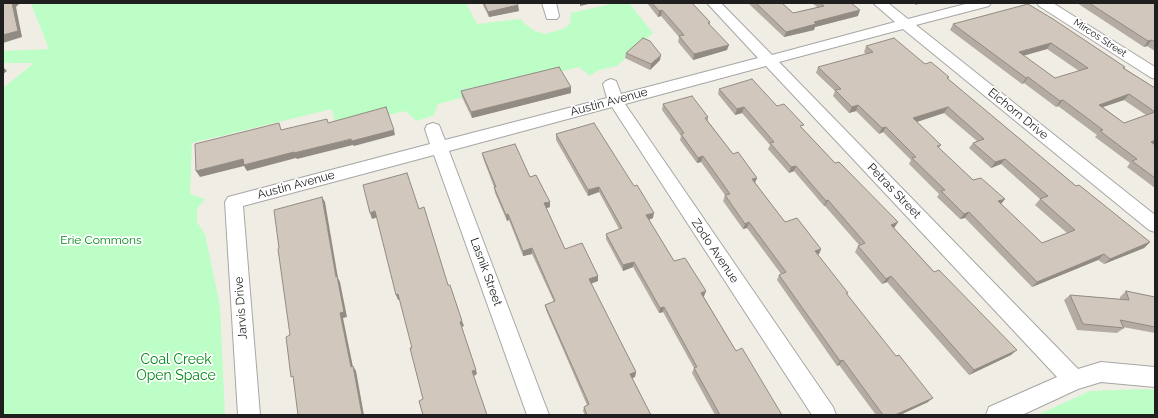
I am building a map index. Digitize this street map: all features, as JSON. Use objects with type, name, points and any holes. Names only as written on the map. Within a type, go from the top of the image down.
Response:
[{"type":"street","name":"Petras Street","points":[[714,3],[1074,380]]},
{"type":"street","name":"Eichorn Drive","points":[[880,3],[1155,225]]},
{"type":"street","name":"Austin Avenue","points":[[234,202],[436,138],[613,92],[769,60],[984,3]]},
{"type":"street","name":"Mircos Street","points":[[1044,3],[1155,74]]},
{"type":"street","name":"Zodo Avenue","points":[[613,92],[825,415]]},
{"type":"street","name":"Lasnik Street","points":[[436,138],[538,415]]},
{"type":"street","name":"Jarvis Drive","points":[[234,202],[249,415]]},
{"type":"street","points":[[997,415],[1074,380],[1101,372],[1155,377]]},
{"type":"green space","name":"Erie Commons","points":[[466,3],[477,24],[521,19],[535,31],[545,34],[566,28],[570,23],[571,13],[615,3],[629,3],[653,33],[617,66],[599,70],[590,76],[579,67],[438,104],[434,115],[417,121],[405,111],[336,128],[332,109],[192,143],[190,194],[205,199],[197,209],[197,222],[205,234],[220,306],[225,415],[3,415],[3,88],[34,63],[3,63],[3,51],[49,49],[31,4]]},
{"type":"green space","points":[[1155,390],[1155,415],[1037,415],[1090,391]]},
{"type":"building","points":[[3,3],[12,3],[18,31],[3,35]]},
{"type":"building","points":[[484,3],[517,3],[518,5],[488,12]]},
{"type":"building","points":[[652,3],[692,3],[710,22],[708,23],[729,45],[694,54],[679,36],[684,35],[662,10],[659,11]]},
{"type":"building","points":[[756,3],[782,3],[793,13],[824,6],[820,3],[851,3],[860,10],[814,22],[816,24],[786,32]]},
{"type":"building","points":[[1089,3],[1155,3],[1155,42],[1152,40],[1148,41]]},
{"type":"building","points":[[1028,4],[1053,19],[1125,67],[1123,68],[1155,88],[1155,112],[1155,140],[1151,142],[1155,145],[1155,178],[1132,161],[1137,159],[1100,131],[1103,130],[1063,100],[1060,101],[1028,77],[1026,78],[953,24]],"holes":[[[1051,43],[1088,68],[1055,78],[1019,52]],[[1129,94],[1155,112],[1124,123],[1099,105]]]},
{"type":"building","points":[[643,38],[650,41],[661,55],[651,64],[626,53]]},
{"type":"building","points":[[894,38],[925,64],[931,62],[949,77],[947,78],[1076,186],[1079,185],[1150,242],[1110,259],[1104,254],[1037,282],[969,212],[964,214],[941,191],[945,190],[912,158],[916,157],[886,127],[882,128],[858,105],[852,107],[835,90],[841,89],[818,67],[873,52],[866,46]],"holes":[[[948,107],[984,139],[973,143],[995,162],[1005,159],[1048,196],[1040,199],[1075,230],[1042,243],[998,201],[1005,199],[981,178],[973,180],[937,146],[941,145],[913,118]]]},
{"type":"building","points":[[559,67],[571,87],[471,112],[461,91]]},
{"type":"building","points":[[752,79],[777,106],[784,104],[804,125],[800,126],[835,163],[839,162],[898,222],[891,225],[934,272],[939,270],[1017,350],[974,370],[891,276],[886,279],[858,246],[865,243],[796,166],[791,167],[770,143],[774,142],[744,107],[737,109],[719,89]]},
{"type":"building","points":[[692,96],[708,117],[705,118],[733,154],[738,152],[757,178],[752,179],[785,222],[797,218],[821,249],[815,251],[848,293],[846,293],[896,356],[899,355],[933,398],[895,415],[883,415],[843,360],[840,361],[779,275],[786,272],[749,222],[745,224],[725,195],[730,194],[703,156],[698,158],[681,134],[684,133],[663,104]]},
{"type":"building","points":[[386,107],[394,130],[352,141],[351,139],[294,152],[244,165],[243,159],[196,171],[195,144],[279,123],[281,130],[327,119],[328,123]]},
{"type":"building","points":[[594,123],[634,186],[637,185],[654,213],[646,215],[674,261],[685,258],[706,291],[701,293],[736,351],[742,348],[782,415],[720,415],[694,368],[697,367],[664,307],[660,308],[634,262],[623,265],[606,234],[622,228],[599,187],[588,190],[556,134]]},
{"type":"building","points":[[515,144],[530,177],[536,175],[550,202],[544,203],[565,249],[582,243],[598,276],[589,279],[636,372],[630,374],[651,415],[587,415],[584,407],[589,404],[545,305],[555,301],[532,248],[523,251],[508,214],[506,215],[494,187],[496,187],[482,153]]},
{"type":"building","points":[[407,173],[419,209],[424,207],[448,285],[450,285],[462,321],[460,322],[476,370],[472,371],[487,415],[423,415],[419,401],[423,399],[398,294],[396,295],[375,211],[370,213],[363,185]]},
{"type":"building","points":[[322,197],[336,277],[337,276],[344,312],[340,313],[351,367],[353,366],[362,415],[298,415],[293,376],[291,377],[286,337],[290,335],[274,210]]},
{"type":"building","points":[[1126,291],[1155,297],[1155,327],[1120,320],[1124,328],[1083,324],[1070,295],[1129,300]]},
{"type":"park label","name":"Coal Creek Open Space","points":[[176,368]]}]
